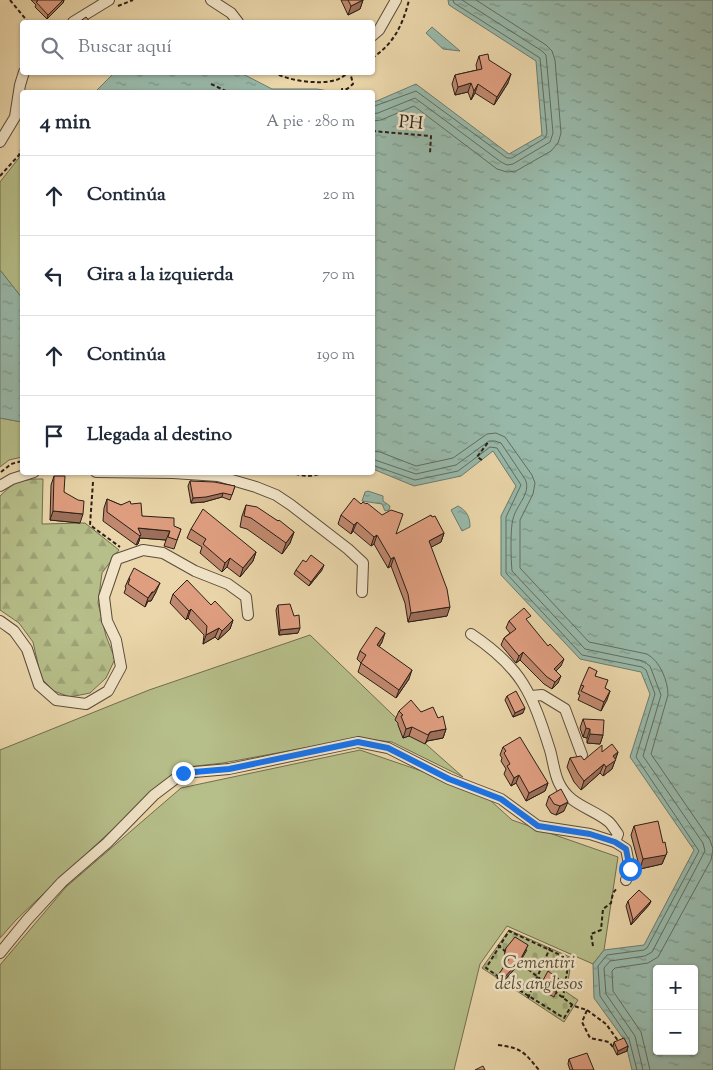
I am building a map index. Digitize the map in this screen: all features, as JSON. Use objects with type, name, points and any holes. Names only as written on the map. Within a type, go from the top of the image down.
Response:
[{"type":"street","points":[[76,20],[109,0]]},
{"type":"street","points":[[211,0],[231,13],[236,20]]},
{"type":"street","points":[[375,33],[379,30],[396,0]]},
{"type":"street","points":[[0,142],[15,117],[23,75]]},
{"type":"street","points":[[0,486],[12,478],[23,475]]},
{"type":"street","points":[[94,477],[134,475]]},
{"type":"street","points":[[203,475],[218,476],[256,486],[276,495],[291,505],[348,549],[363,564],[362,592]]},
{"type":"street","points":[[0,621],[14,631],[27,649],[39,685],[56,700],[86,704],[108,691],[121,667],[116,640],[107,621],[104,597],[118,559],[143,550],[163,553],[195,571],[228,584],[246,597],[248,615]]},
{"type":"street","points":[[470,634],[490,647],[510,666],[527,687],[538,712],[558,783],[574,802],[609,822],[618,834],[615,842]]},
{"type":"street","points":[[531,696],[542,695],[564,710],[582,755]]},
{"type":"street","points":[[0,953],[62,882],[107,843],[154,795],[183,773],[229,769],[358,742],[388,748],[449,779],[501,799],[538,826],[590,834],[615,842],[626,849],[630,869],[626,880]]},
{"type":"path","points":[[10,0],[26,20]]},
{"type":"path","points":[[375,55],[392,40],[404,21],[409,0]]},
{"type":"path","points":[[281,75],[296,81],[317,82],[336,80],[345,75]]},
{"type":"path","points":[[342,90],[353,84],[351,75]]},
{"type":"path","points":[[211,84],[224,90]]},
{"type":"path","name":"PH","points":[[375,131],[431,136],[430,153]]},
{"type":"path","points":[[0,176],[20,151]]},
{"type":"path","points":[[482,460],[477,456],[489,441]]},
{"type":"path","points":[[0,472],[11,464],[20,462]]},
{"type":"path","points":[[300,475],[318,475]]},
{"type":"path","points":[[94,477],[90,525],[130,554]]},
{"type":"path","points":[[593,946],[591,934],[601,930],[602,909],[611,903],[613,893],[626,880]]},
{"type":"path","points":[[563,998],[569,959],[510,931],[499,945],[486,968],[564,1018],[572,1005]]},
{"type":"path","points":[[524,946],[529,939]]},
{"type":"path","points":[[499,945],[510,955]]},
{"type":"path","points":[[529,997],[550,949]]},
{"type":"path","points":[[516,960],[544,982]]},
{"type":"path","points":[[550,987],[572,1005],[587,1010],[606,1024],[620,1044]]},
{"type":"path","points":[[587,1010],[582,1022],[590,1038],[609,1042],[613,1047]]},
{"type":"path","points":[[498,1045],[515,1048],[527,1056],[539,1070]]},
{"type":"green space","points":[[20,157],[20,295],[0,270],[0,182]]},
{"type":"green space","points":[[0,418],[20,422],[20,457],[9,460],[0,467]]},
{"type":"green space","points":[[43,479],[42,524],[85,523],[119,550],[102,573],[98,603],[106,636],[115,659],[106,678],[90,693],[70,697],[54,691],[41,678],[33,642],[19,623],[0,610],[0,496],[15,482]]},
{"type":"green space","points":[[310,635],[393,715],[463,777],[392,742],[358,738],[223,763],[179,768],[60,878],[0,938],[0,750],[149,690]]},
{"type":"green space","points":[[360,750],[480,791],[512,820],[618,857],[604,950],[593,964],[507,926],[480,964],[454,1070],[0,1070],[0,965],[66,887],[181,788]]},
{"type":"green space","name":"Cementiri dels anglesos","points":[[509,930],[572,958],[566,992],[578,1000],[564,1022],[482,968]]},
{"type":"water","points":[[448,0],[713,0],[713,1070],[632,1070],[625,1041],[594,998],[593,964],[604,950],[644,945],[694,850],[630,757],[650,694],[641,672],[580,659],[501,575],[501,516],[516,486],[493,451],[461,476],[414,486],[375,470],[375,102],[416,84],[509,154],[542,135],[536,61],[449,5]]},
{"type":"water","points":[[432,27],[460,51],[443,49],[426,33]]},
{"type":"water","points":[[112,75],[245,75],[272,89],[323,90],[97,90]]},
{"type":"water","points":[[0,270],[20,295],[20,422],[0,418]]},
{"type":"water","points":[[368,491],[383,496],[383,501],[390,506],[389,510],[385,511],[382,504],[362,501],[365,492]]},
{"type":"water","points":[[458,506],[466,512],[469,520],[470,527],[462,531],[451,510]]},
{"type":"building","points":[[37,0],[63,0],[48,15],[36,2]]},
{"type":"building","points":[[348,0],[363,0],[351,6]]},
{"type":"building","points":[[488,54],[489,60],[511,74],[497,97],[478,84],[474,91],[471,83],[458,87],[455,75],[482,69],[479,56]]},
{"type":"building","points":[[54,476],[65,476],[64,492],[78,500],[84,501],[83,514],[53,511]]},
{"type":"building","points":[[190,481],[214,482],[235,486],[232,495],[223,493],[193,498]]},
{"type":"building","points":[[354,498],[361,504],[363,502],[367,503],[382,515],[391,510],[403,514],[396,534],[431,515],[432,517],[435,516],[444,533],[429,541],[447,589],[450,607],[411,613],[408,594],[394,557],[391,559],[377,535],[374,537],[357,522],[354,525],[341,515]]},
{"type":"building","points":[[107,499],[121,505],[130,501],[131,504],[141,503],[142,516],[174,518],[174,526],[181,529],[177,540],[168,537],[170,531],[138,528],[140,536],[107,512]]},
{"type":"building","points":[[246,505],[257,507],[279,520],[294,532],[286,543],[251,518],[244,516]]},
{"type":"building","points":[[203,509],[256,552],[243,568],[230,558],[225,563],[203,544],[206,539],[191,529]]},
{"type":"building","points":[[311,555],[324,565],[311,582],[296,570],[303,560],[306,562]]},
{"type":"building","points":[[134,568],[160,583],[148,598],[128,584]]},
{"type":"building","points":[[187,580],[211,605],[215,601],[233,620],[222,631],[219,628],[206,635],[207,626],[173,594]]},
{"type":"building","points":[[290,604],[294,616],[299,615],[300,628],[280,630],[278,605]]},
{"type":"building","points":[[524,608],[531,616],[526,619],[548,646],[550,644],[564,659],[554,669],[561,676],[555,682],[547,677],[523,652],[519,656],[504,638],[516,629],[509,621]]},
{"type":"building","points":[[376,627],[385,633],[377,645],[412,670],[399,690],[361,663],[366,655],[360,651]]},
{"type":"building","points":[[589,667],[597,671],[595,676],[608,680],[605,688],[610,691],[604,702],[581,691],[584,686],[581,685]]},
{"type":"building","points":[[516,691],[525,708],[515,713],[507,696]]},
{"type":"building","points":[[411,700],[421,712],[433,707],[438,718],[443,716],[446,729],[430,732],[428,735],[412,727],[406,729],[401,716],[403,715],[399,711]]},
{"type":"building","points":[[583,719],[604,720],[603,735],[590,734],[590,729],[586,728]]},
{"type":"building","points":[[520,737],[548,783],[529,793],[519,775],[514,778],[507,766],[510,764],[503,747]]},
{"type":"building","points":[[612,744],[618,752],[613,756],[616,760],[606,767],[604,764],[584,781],[570,758],[581,756],[584,760],[602,745],[602,752]]},
{"type":"building","points":[[561,789],[568,802],[560,806],[554,804],[549,796]]},
{"type":"building","points":[[658,821],[663,843],[665,842],[666,855],[643,859],[634,826]]},
{"type":"building","points":[[639,890],[651,901],[633,920],[628,901]]},
{"type":"building","points":[[515,937],[528,945],[520,960],[504,978],[499,974],[509,959],[504,957],[506,948]]},
{"type":"building","points":[[548,971],[559,979],[557,981],[560,983],[555,992],[541,984]]},
{"type":"building","points":[[624,1038],[628,1046],[618,1051],[614,1042]]},
{"type":"building","points":[[587,1053],[594,1070],[573,1070],[569,1059]]},
{"type":"building","points":[[483,1066],[485,1070],[475,1070]]},
{"type":"route","points":[[183,773],[229,769],[358,742],[388,748],[449,779],[501,799],[538,826],[590,834],[615,842],[626,849],[630,869]]}]
